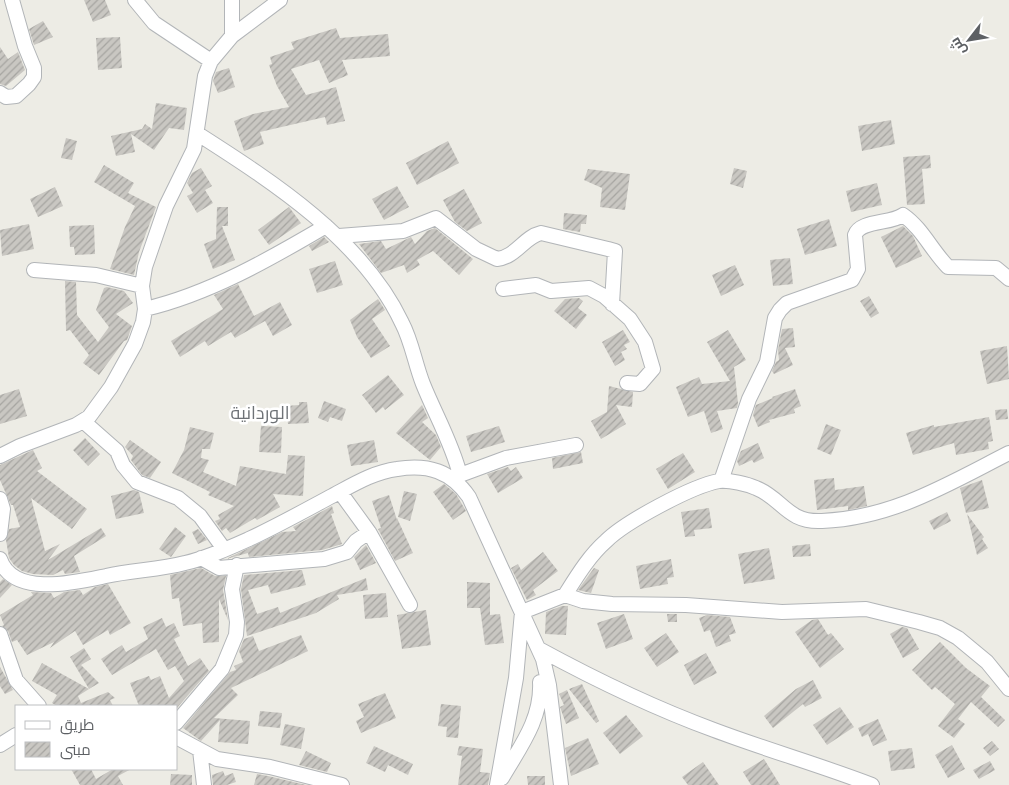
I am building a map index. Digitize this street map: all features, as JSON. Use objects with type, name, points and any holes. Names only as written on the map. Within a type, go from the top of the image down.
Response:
[{"type":"street","points":[[0,93],[6,97],[16,96],[34,77],[34,68],[25,46],[12,0]]},
{"type":"street","points":[[135,0],[154,23],[210,61]]},
{"type":"street","points":[[232,0],[232,36]]},
{"type":"street","points":[[0,456],[83,421],[100,404],[141,331],[145,309],[142,286],[145,267],[166,206],[194,150],[198,134],[203,91],[210,61],[232,36],[280,0]]},
{"type":"street","points":[[198,134],[339,236],[381,288],[403,324],[422,382],[455,456],[458,477],[539,649],[549,685],[561,785]]},
{"type":"street","points":[[721,481],[749,399],[766,362],[775,318],[787,303],[852,280],[858,268],[855,235],[861,228],[896,220],[903,215],[912,221],[937,256],[948,267],[996,268],[1009,279]]},
{"type":"street","points":[[339,236],[403,231],[436,218],[476,249],[497,259],[509,256],[535,235],[541,233],[608,249],[615,251],[616,259],[612,304]]},
{"type":"street","points":[[145,309],[160,305],[235,275],[326,226]]},
{"type":"street","points":[[34,270],[96,275],[142,286]]},
{"type":"street","points":[[503,289],[536,284],[551,291],[589,288],[612,304],[630,319],[644,342],[653,368],[640,384],[627,383]]},
{"type":"street","points":[[83,421],[118,451],[123,465],[137,482],[178,498],[200,516],[224,549]]},
{"type":"street","points":[[1,565],[16,578],[46,584],[68,585],[109,575],[187,563],[249,539],[360,482],[396,469],[428,469],[458,477],[506,458],[576,445]]},
{"type":"street","points":[[565,596],[582,569],[612,535],[676,498],[721,481],[758,488],[792,515],[820,521],[873,514],[905,505],[1009,453]]},
{"type":"street","points":[[340,492],[369,532],[410,605]]},
{"type":"street","points":[[0,499],[3,516],[0,534]]},
{"type":"street","points":[[201,558],[219,568],[337,556],[347,552],[356,541],[369,532]]},
{"type":"street","points":[[178,721],[222,669],[236,635],[237,622],[232,589],[237,565]]},
{"type":"street","points":[[522,612],[565,596],[583,601],[612,604],[686,605],[782,612],[852,608],[894,614],[940,628],[958,638],[987,662],[1009,689]]},
{"type":"street","points":[[497,785],[516,678],[522,612]]},
{"type":"street","points":[[0,634],[16,680],[38,705]]},
{"type":"street","points":[[497,785],[538,713],[541,691],[539,649]]},
{"type":"street","points":[[539,649],[598,681],[659,708],[715,730],[872,785]]},
{"type":"street","points":[[0,745],[15,736]]},
{"type":"street","points":[[178,738],[217,759],[270,766],[342,785]]},
{"type":"street","points":[[200,750],[204,785]]},
{"type":"building","points":[[84,0],[105,0],[111,15],[93,22]]},
{"type":"building","points":[[43,21],[53,37],[34,45],[29,29]]},
{"type":"building","points":[[336,28],[340,38],[388,34],[390,56],[342,60],[348,75],[329,83],[319,60],[291,69],[306,95],[336,87],[345,121],[327,125],[325,117],[260,132],[264,144],[244,151],[234,121],[253,114],[289,107],[277,86],[269,65],[272,64],[270,57],[294,49],[291,42]]},
{"type":"building","points":[[120,37],[122,68],[98,70],[96,38]]},
{"type":"building","points":[[0,47],[8,59],[18,52],[25,70],[6,86],[0,84]]},
{"type":"building","points":[[229,68],[235,87],[218,93],[213,81],[216,72]]},
{"type":"building","points":[[156,103],[187,108],[184,130],[169,128],[154,150],[131,134],[135,152],[116,156],[111,136],[142,129],[145,124],[152,129]]},
{"type":"building","points":[[891,120],[895,144],[862,151],[858,126]]},
{"type":"building","points":[[66,138],[77,141],[72,160],[61,158]]},
{"type":"building","points":[[448,141],[459,163],[417,185],[406,163]]},
{"type":"building","points":[[930,155],[931,168],[922,169],[925,204],[907,205],[903,157]]},
{"type":"building","points":[[104,165],[134,183],[128,193],[156,207],[139,252],[134,275],[110,269],[125,227],[135,206],[94,182]]},
{"type":"building","points":[[201,168],[212,186],[205,190],[213,203],[197,213],[187,196],[193,193],[187,183],[192,173]]},
{"type":"building","points":[[734,168],[747,171],[743,188],[730,184]]},
{"type":"building","points":[[588,169],[630,174],[625,210],[600,207],[602,188],[584,180]]},
{"type":"building","points":[[877,183],[882,205],[851,212],[846,191]]},
{"type":"building","points":[[397,186],[409,207],[384,220],[372,199]]},
{"type":"building","points":[[55,187],[63,206],[38,217],[30,199]]},
{"type":"building","points":[[464,189],[482,223],[467,231],[455,222],[443,200]]},
{"type":"building","points":[[217,207],[228,207],[228,226],[222,226],[235,260],[213,269],[204,244],[216,239]]},
{"type":"building","points":[[289,207],[301,223],[269,245],[258,230]]},
{"type":"building","points":[[564,213],[587,215],[586,224],[581,224],[580,232],[563,229]]},
{"type":"building","points":[[829,219],[837,246],[805,255],[797,229]]},
{"type":"building","points":[[29,224],[34,249],[2,256],[0,230]]},
{"type":"building","points":[[94,225],[95,254],[75,255],[74,247],[70,247],[69,226]]},
{"type":"building","points":[[903,226],[913,236],[922,256],[896,268],[881,237]]},
{"type":"building","points":[[435,228],[473,259],[459,275],[433,251],[417,260],[420,265],[407,273],[404,265],[381,273],[359,244],[381,241],[386,249],[411,237],[415,244],[427,231]]},
{"type":"building","points":[[324,237],[329,242],[312,251],[309,246]]},
{"type":"building","points":[[790,258],[793,284],[773,286],[770,260]]},
{"type":"building","points":[[335,261],[343,285],[317,293],[309,269]]},
{"type":"building","points":[[735,265],[744,285],[721,296],[712,275]]},
{"type":"building","points":[[65,281],[76,282],[77,315],[98,342],[109,327],[96,310],[104,288],[124,291],[133,303],[116,314],[132,326],[127,340],[124,341],[99,375],[83,363],[89,355],[70,330],[66,331]]},
{"type":"building","points":[[238,284],[254,316],[280,302],[292,325],[273,336],[265,321],[235,338],[231,332],[208,346],[205,341],[180,357],[171,341],[223,309],[214,295]]},
{"type":"building","points":[[869,296],[879,313],[871,318],[860,301]]},
{"type":"building","points":[[579,298],[583,301],[578,308],[587,315],[576,329],[554,311],[565,299]]},
{"type":"building","points":[[378,299],[385,310],[372,319],[390,346],[371,358],[357,337],[350,320]]},
{"type":"building","points":[[793,328],[795,347],[785,348],[793,365],[774,374],[772,371],[779,360],[778,350],[782,329]]},
{"type":"building","points":[[623,330],[630,342],[624,345],[627,349],[621,352],[625,360],[615,366],[602,342]]},
{"type":"building","points":[[728,330],[746,360],[734,367],[737,408],[717,411],[723,429],[711,433],[704,411],[688,417],[676,387],[699,377],[702,384],[730,381],[707,342]]},
{"type":"building","points":[[1007,346],[1009,379],[987,384],[980,351]]},
{"type":"building","points":[[388,375],[404,395],[385,410],[383,407],[376,413],[362,395]]},
{"type":"building","points":[[609,386],[633,392],[632,407],[616,405],[626,424],[601,439],[591,421],[607,412]]},
{"type":"building","points":[[19,389],[27,416],[0,424],[0,395]]},
{"type":"building","points":[[795,389],[801,406],[794,409],[795,413],[769,420],[770,422],[758,427],[753,415],[756,405]]},
{"type":"building","points":[[324,401],[346,409],[342,421],[330,417],[328,422],[318,418]]},
{"type":"building","points":[[299,402],[307,402],[309,423],[288,424],[286,406],[299,405]]},
{"type":"building","points":[[422,405],[428,418],[422,422],[436,435],[441,447],[430,460],[396,433]]},
{"type":"building","points":[[1007,409],[1008,419],[996,420],[995,410]]},
{"type":"building","points":[[989,417],[993,441],[988,442],[989,449],[956,455],[954,443],[913,455],[906,433],[934,425],[934,427]]},
{"type":"building","points":[[826,424],[841,430],[831,455],[817,449]]},
{"type":"building","points":[[261,426],[282,427],[281,453],[259,452]]},
{"type":"building","points":[[499,426],[505,442],[471,452],[466,436]]},
{"type":"building","points":[[190,427],[214,433],[210,449],[202,449],[201,458],[209,460],[203,472],[236,486],[240,466],[286,474],[288,455],[305,456],[303,496],[273,494],[280,507],[257,520],[255,518],[230,533],[226,528],[222,531],[215,521],[220,519],[218,515],[234,506],[208,495],[210,492],[172,473],[184,450]]},
{"type":"building","points":[[85,438],[100,454],[88,466],[73,450]]},
{"type":"building","points":[[130,440],[161,462],[150,478],[142,475],[131,460],[133,456],[125,447]]},
{"type":"building","points":[[374,440],[378,462],[351,466],[347,445]]},
{"type":"building","points":[[758,443],[764,458],[754,463],[752,460],[739,466],[737,461],[741,451]]},
{"type":"building","points":[[33,450],[42,468],[37,471],[87,509],[72,529],[31,498],[45,551],[60,544],[48,560],[101,528],[106,536],[74,556],[80,572],[65,574],[63,570],[53,575],[33,574],[22,571],[9,558],[6,540],[9,529],[20,527],[13,505],[11,505],[0,480],[0,465]]},
{"type":"building","points":[[581,452],[583,463],[553,469],[552,458]]},
{"type":"building","points":[[683,453],[695,472],[668,489],[656,469]]},
{"type":"building","points":[[508,467],[511,471],[516,467],[523,478],[498,493],[487,474]]},
{"type":"building","points":[[834,478],[835,490],[864,486],[867,506],[848,510],[848,506],[817,510],[814,480]]},
{"type":"building","points":[[982,480],[989,508],[966,513],[960,488]]},
{"type":"building","points":[[444,484],[456,494],[466,511],[453,520],[433,492]]},
{"type":"building","points":[[134,490],[139,492],[144,513],[116,519],[111,496]]},
{"type":"building","points":[[404,491],[417,494],[410,521],[398,517]]},
{"type":"building","points":[[389,495],[397,520],[397,518],[413,553],[395,561],[378,529],[381,528],[372,501]]},
{"type":"building","points":[[332,506],[334,513],[331,514],[342,544],[322,550],[249,557],[248,553],[226,559],[282,532],[296,531],[293,527]]},
{"type":"building","points":[[709,508],[712,528],[694,530],[695,536],[685,537],[681,512]]},
{"type":"building","points":[[947,512],[951,521],[934,530],[929,521]]},
{"type":"building","points":[[967,514],[984,537],[982,539],[988,548],[977,555]]},
{"type":"building","points":[[175,527],[186,536],[171,557],[159,549]]},
{"type":"building","points":[[198,529],[207,540],[198,544],[192,532]]},
{"type":"building","points":[[810,544],[811,556],[793,557],[792,546]]},
{"type":"building","points":[[366,545],[376,563],[360,570],[354,557]]},
{"type":"building","points":[[769,548],[775,579],[744,584],[738,554]]},
{"type":"building","points":[[543,552],[558,571],[533,590],[536,595],[527,600],[511,568],[518,564],[521,570]]},
{"type":"building","points":[[671,559],[674,577],[667,578],[668,584],[640,589],[636,566]]},
{"type":"building","points":[[201,568],[215,576],[226,576],[223,590],[228,620],[219,599],[219,642],[203,643],[202,623],[183,626],[179,598],[172,599],[170,575]]},
{"type":"building","points":[[594,568],[599,570],[591,593],[578,590]]},
{"type":"building","points":[[302,570],[306,585],[271,594],[268,585],[248,590],[257,614],[278,607],[280,613],[366,578],[368,590],[337,595],[339,599],[316,613],[247,636],[241,589],[244,575]]},
{"type":"building","points":[[3,579],[12,585],[0,598],[0,582]]},
{"type":"building","points":[[467,582],[490,583],[490,615],[500,614],[504,643],[485,645],[480,608],[467,608]]},
{"type":"building","points":[[108,584],[131,623],[110,635],[108,630],[83,645],[75,631],[50,648],[54,642],[27,655],[17,640],[12,642],[8,631],[2,626],[4,625],[0,615],[33,595],[31,592],[51,593],[54,598],[64,592],[80,590],[83,595],[95,587]]},
{"type":"building","points":[[386,593],[388,617],[365,619],[363,595]]},
{"type":"building","points":[[562,606],[568,606],[566,635],[545,634],[546,612]]},
{"type":"building","points":[[426,610],[431,645],[402,649],[397,615]]},
{"type":"building","points":[[624,614],[633,639],[606,649],[597,623]]},
{"type":"building","points":[[667,614],[677,614],[677,622],[668,622]]},
{"type":"building","points":[[707,615],[730,617],[736,633],[729,635],[731,641],[716,647],[710,630],[704,632],[699,618]]},
{"type":"building","points":[[162,618],[166,627],[174,623],[180,636],[174,639],[188,666],[200,658],[209,671],[178,707],[178,705],[139,705],[130,683],[149,676],[151,680],[160,676],[169,698],[184,681],[175,666],[168,670],[156,649],[112,675],[101,659],[122,645],[126,652],[148,639],[143,627]]},
{"type":"building","points":[[818,619],[828,635],[831,633],[844,649],[820,668],[795,632],[812,620]]},
{"type":"building","points":[[902,627],[907,628],[919,649],[903,658],[890,634]]},
{"type":"building","points":[[666,633],[679,652],[657,667],[644,648]]},
{"type":"building","points":[[301,635],[308,651],[231,688],[238,695],[214,718],[250,721],[248,744],[218,742],[220,720],[201,741],[183,728],[230,672],[236,670],[234,666],[243,662],[239,651],[244,639],[253,636],[259,651]]},
{"type":"building","points":[[940,642],[966,668],[990,686],[981,697],[1005,720],[998,727],[971,702],[958,719],[965,724],[954,738],[938,726],[955,704],[935,687],[932,690],[912,670]]},
{"type":"building","points":[[84,648],[91,659],[81,665],[99,683],[89,689],[70,657]]},
{"type":"building","points":[[706,653],[717,673],[694,685],[684,665]]},
{"type":"building","points":[[42,663],[89,689],[78,696],[81,703],[108,692],[115,698],[110,700],[112,705],[55,705],[52,703],[57,695],[32,681]]},
{"type":"building","points":[[0,667],[13,690],[5,694],[0,686]]},
{"type":"building","points":[[813,680],[822,698],[805,707],[803,704],[773,728],[764,716],[796,689]]},
{"type":"building","points":[[582,684],[599,721],[596,723],[569,689]]},
{"type":"building","points":[[567,690],[579,718],[566,724],[560,707],[564,705],[559,694]]},
{"type":"building","points":[[385,693],[396,718],[361,733],[356,721],[364,717],[358,704]]},
{"type":"building","points":[[441,704],[461,706],[458,738],[446,737],[447,727],[438,726]]},
{"type":"building","points":[[840,707],[854,727],[827,745],[813,725]]},
{"type":"building","points":[[260,711],[282,713],[280,728],[258,726]]},
{"type":"building","points":[[626,715],[643,736],[620,754],[603,733]]},
{"type":"building","points":[[878,719],[887,740],[873,746],[868,734],[862,737],[858,728]]},
{"type":"building","points":[[285,724],[305,728],[301,749],[280,745]]},
{"type":"building","points":[[588,738],[599,764],[571,776],[565,748]]},
{"type":"building","points":[[992,741],[999,749],[990,756],[983,748]]},
{"type":"building","points":[[952,745],[965,769],[948,778],[935,755]]},
{"type":"building","points":[[374,746],[413,764],[408,775],[388,765],[385,772],[366,763]]},
{"type":"building","points":[[459,746],[483,749],[480,772],[490,773],[488,785],[458,785],[462,756],[457,755]]},
{"type":"building","points":[[912,748],[915,768],[891,771],[888,751]]},
{"type":"building","points":[[306,751],[331,763],[327,772],[299,765]]},
{"type":"building","points":[[764,759],[780,785],[751,785],[743,772]]},
{"type":"building","points":[[990,761],[995,770],[979,779],[973,770]]},
{"type":"building","points":[[703,762],[719,785],[688,785],[682,777]]},
{"type":"building","points":[[72,770],[92,770],[96,779],[111,770],[129,770],[118,776],[123,785],[80,785]]},
{"type":"building","points":[[223,771],[225,776],[233,773],[236,782],[227,785],[213,785],[212,775]]},
{"type":"building","points":[[171,774],[192,775],[192,785],[170,785]]},
{"type":"building","points":[[257,774],[268,776],[306,785],[254,785]]},
{"type":"building","points":[[527,776],[545,776],[545,785],[528,785]]},
{"type":"district","name":"الوردانية","points":[[260,413]]}]
